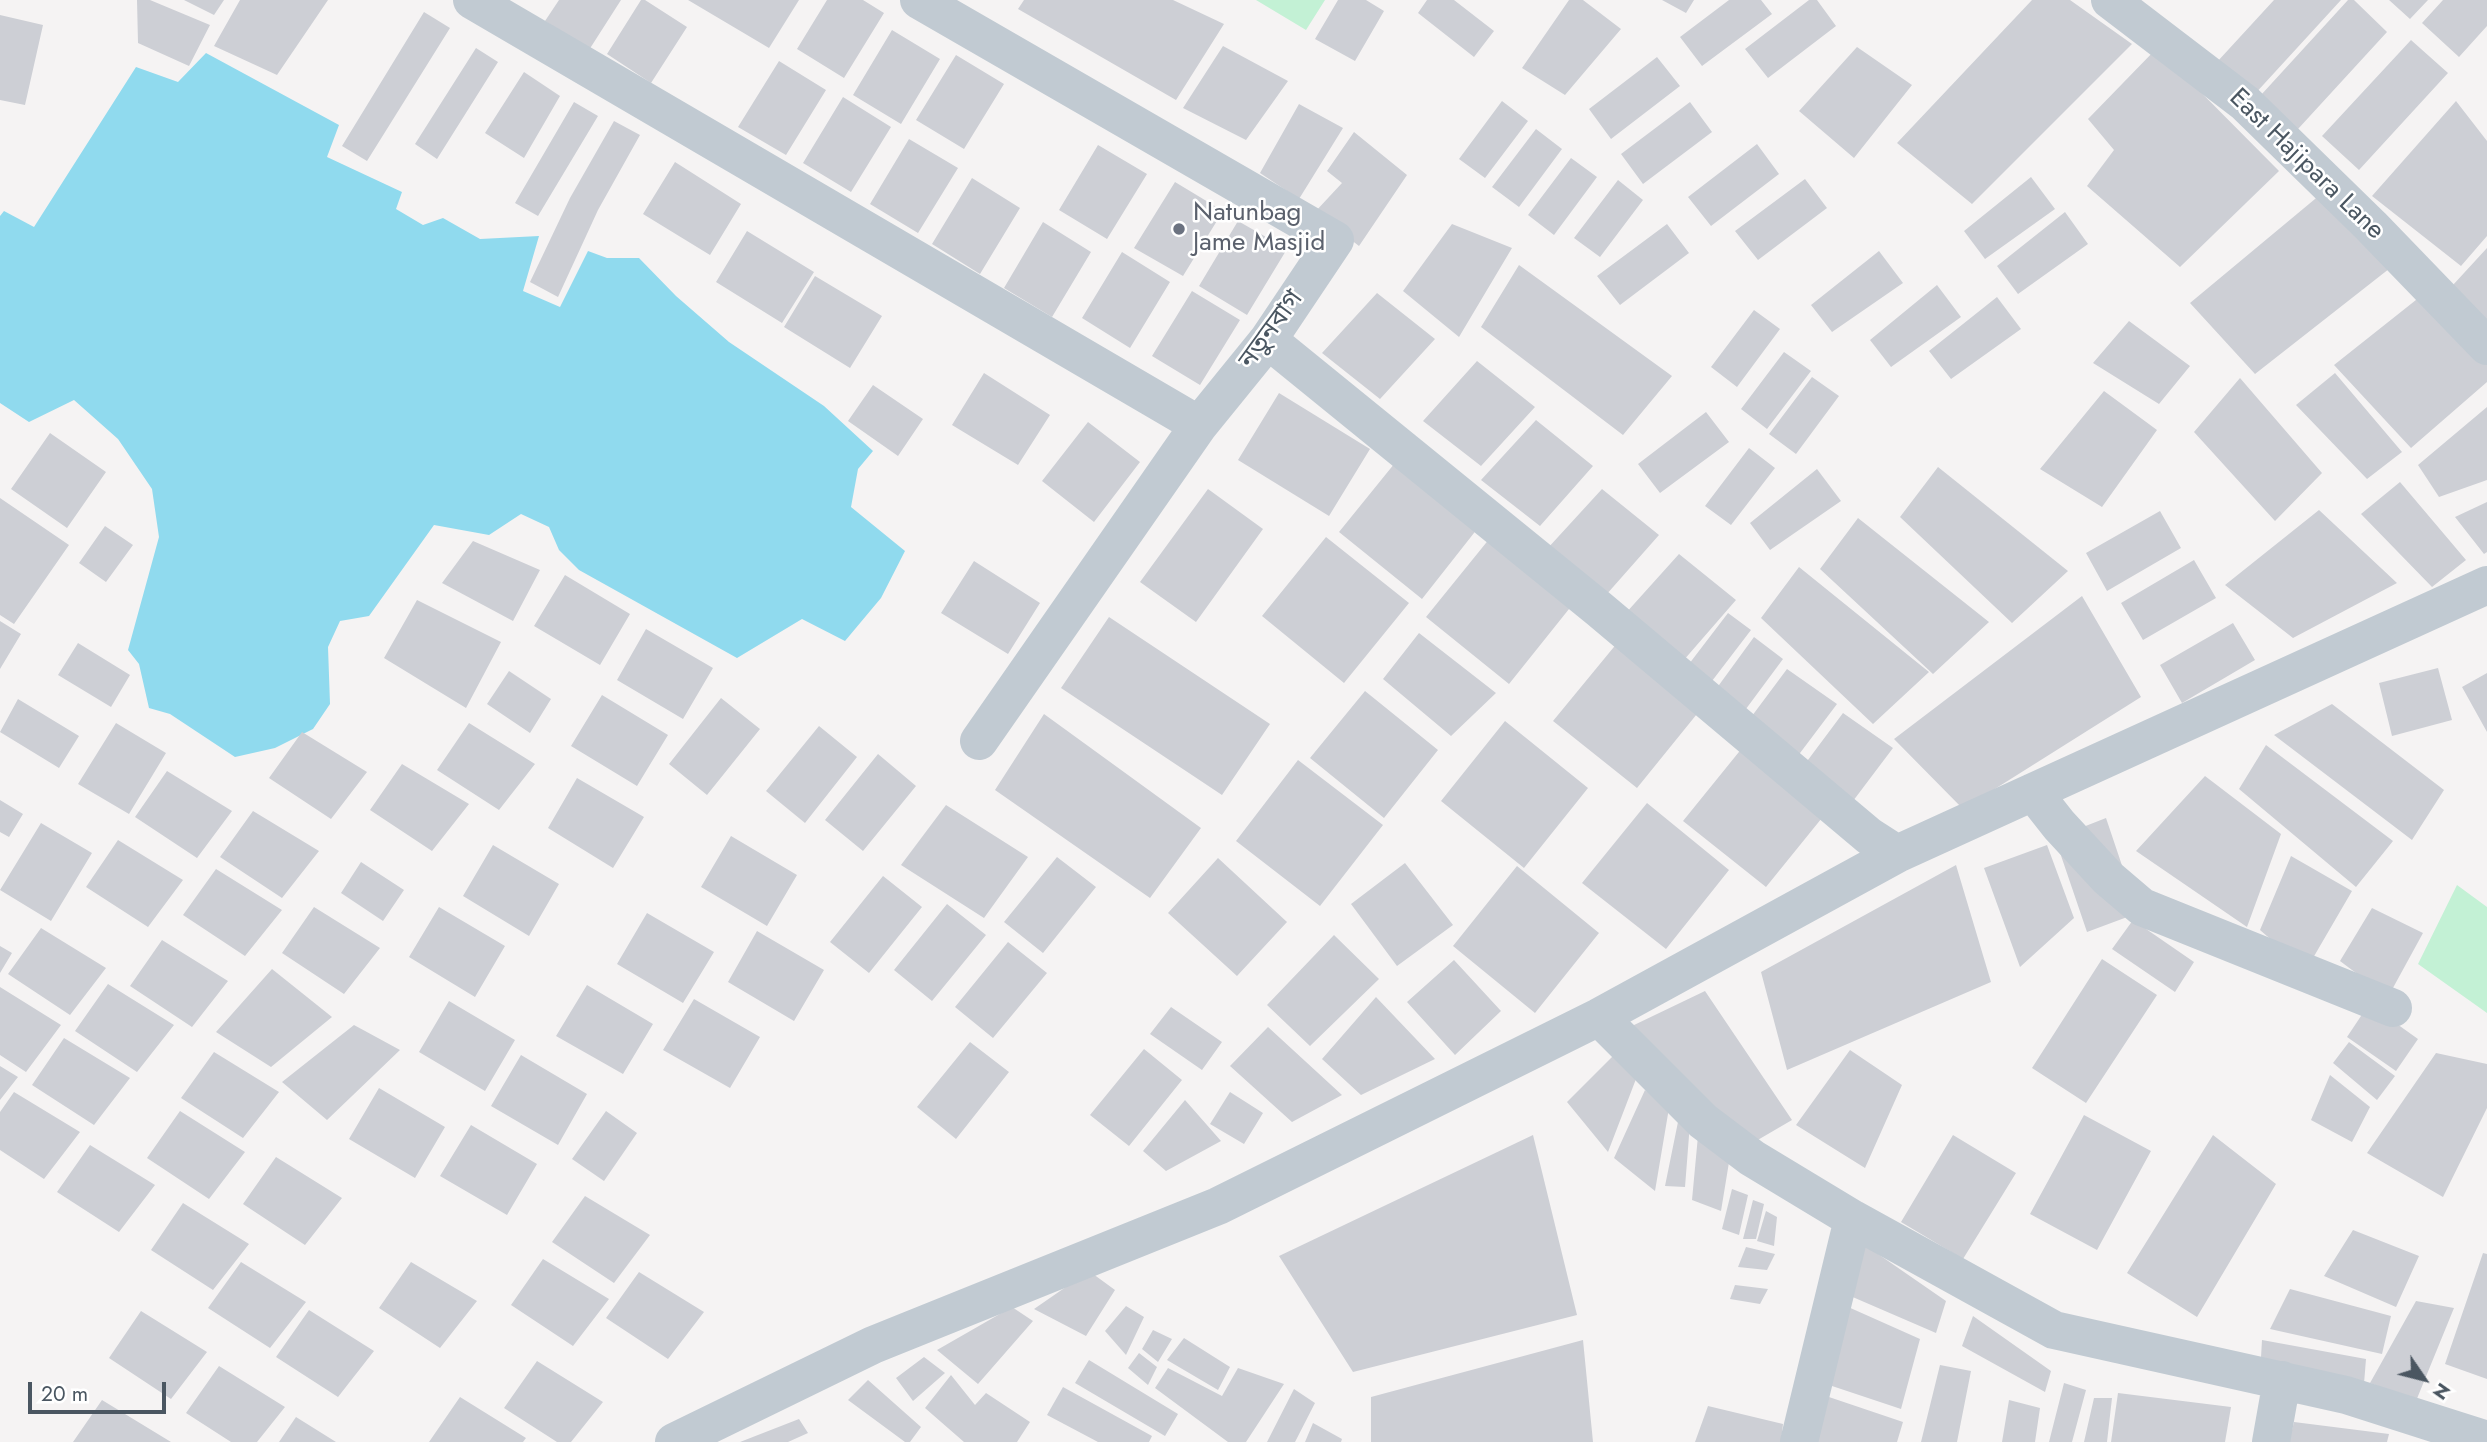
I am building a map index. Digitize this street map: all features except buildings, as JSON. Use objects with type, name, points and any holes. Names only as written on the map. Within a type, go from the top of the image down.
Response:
[{"type":"street","points":[[472,0],[1199,425]]},
{"type":"street","name":"নতুনবাগ","points":[[919,0],[1335,240],[1268,341],[1199,425],[979,741]]},
{"type":"street","name":"East Hajipara Lane","points":[[2110,0],[2245,103],[2371,226],[2487,346]]},
{"type":"street","points":[[1268,341],[1599,609],[1868,835],[1896,854]]},
{"type":"street","points":[[674,1442],[873,1345],[1217,1206],[1599,1017],[1896,854],[2487,585]]},
{"type":"street","points":[[2034,792],[2059,825],[2108,878],[2143,907],[2393,1008]]},
{"type":"street","points":[[1599,1017],[1703,1121],[1752,1158],[1853,1219],[2054,1330],[2346,1395],[2487,1440]]},
{"type":"street","points":[[1799,1442],[1853,1219]]},
{"type":"street","points":[[2271,1442],[2282,1380]]},
{"type":"green space","points":[[1256,0],[1325,0],[1306,30]]},
{"type":"green space","points":[[2457,885],[2487,907],[2487,1013],[2418,964]]},
{"type":"water","points":[[206,53],[339,125],[327,157],[402,192],[396,209],[423,225],[443,218],[480,239],[539,236],[523,291],[560,307],[588,251],[607,258],[639,258],[676,296],[729,342],[824,406],[873,451],[858,469],[851,507],[905,551],[881,598],[845,641],[802,619],[737,658],[579,570],[559,550],[549,527],[521,514],[489,535],[434,525],[369,616],[340,621],[328,647],[330,704],[313,729],[275,748],[235,757],[170,714],[149,708],[139,664],[128,650],[159,537],[152,489],[118,439],[74,400],[29,422],[0,403],[0,216],[4,211],[34,227],[136,67],[178,82]]},
{"type":"place","name":"Natunbag Jame Masjid","points":[[1179,229]]}]
